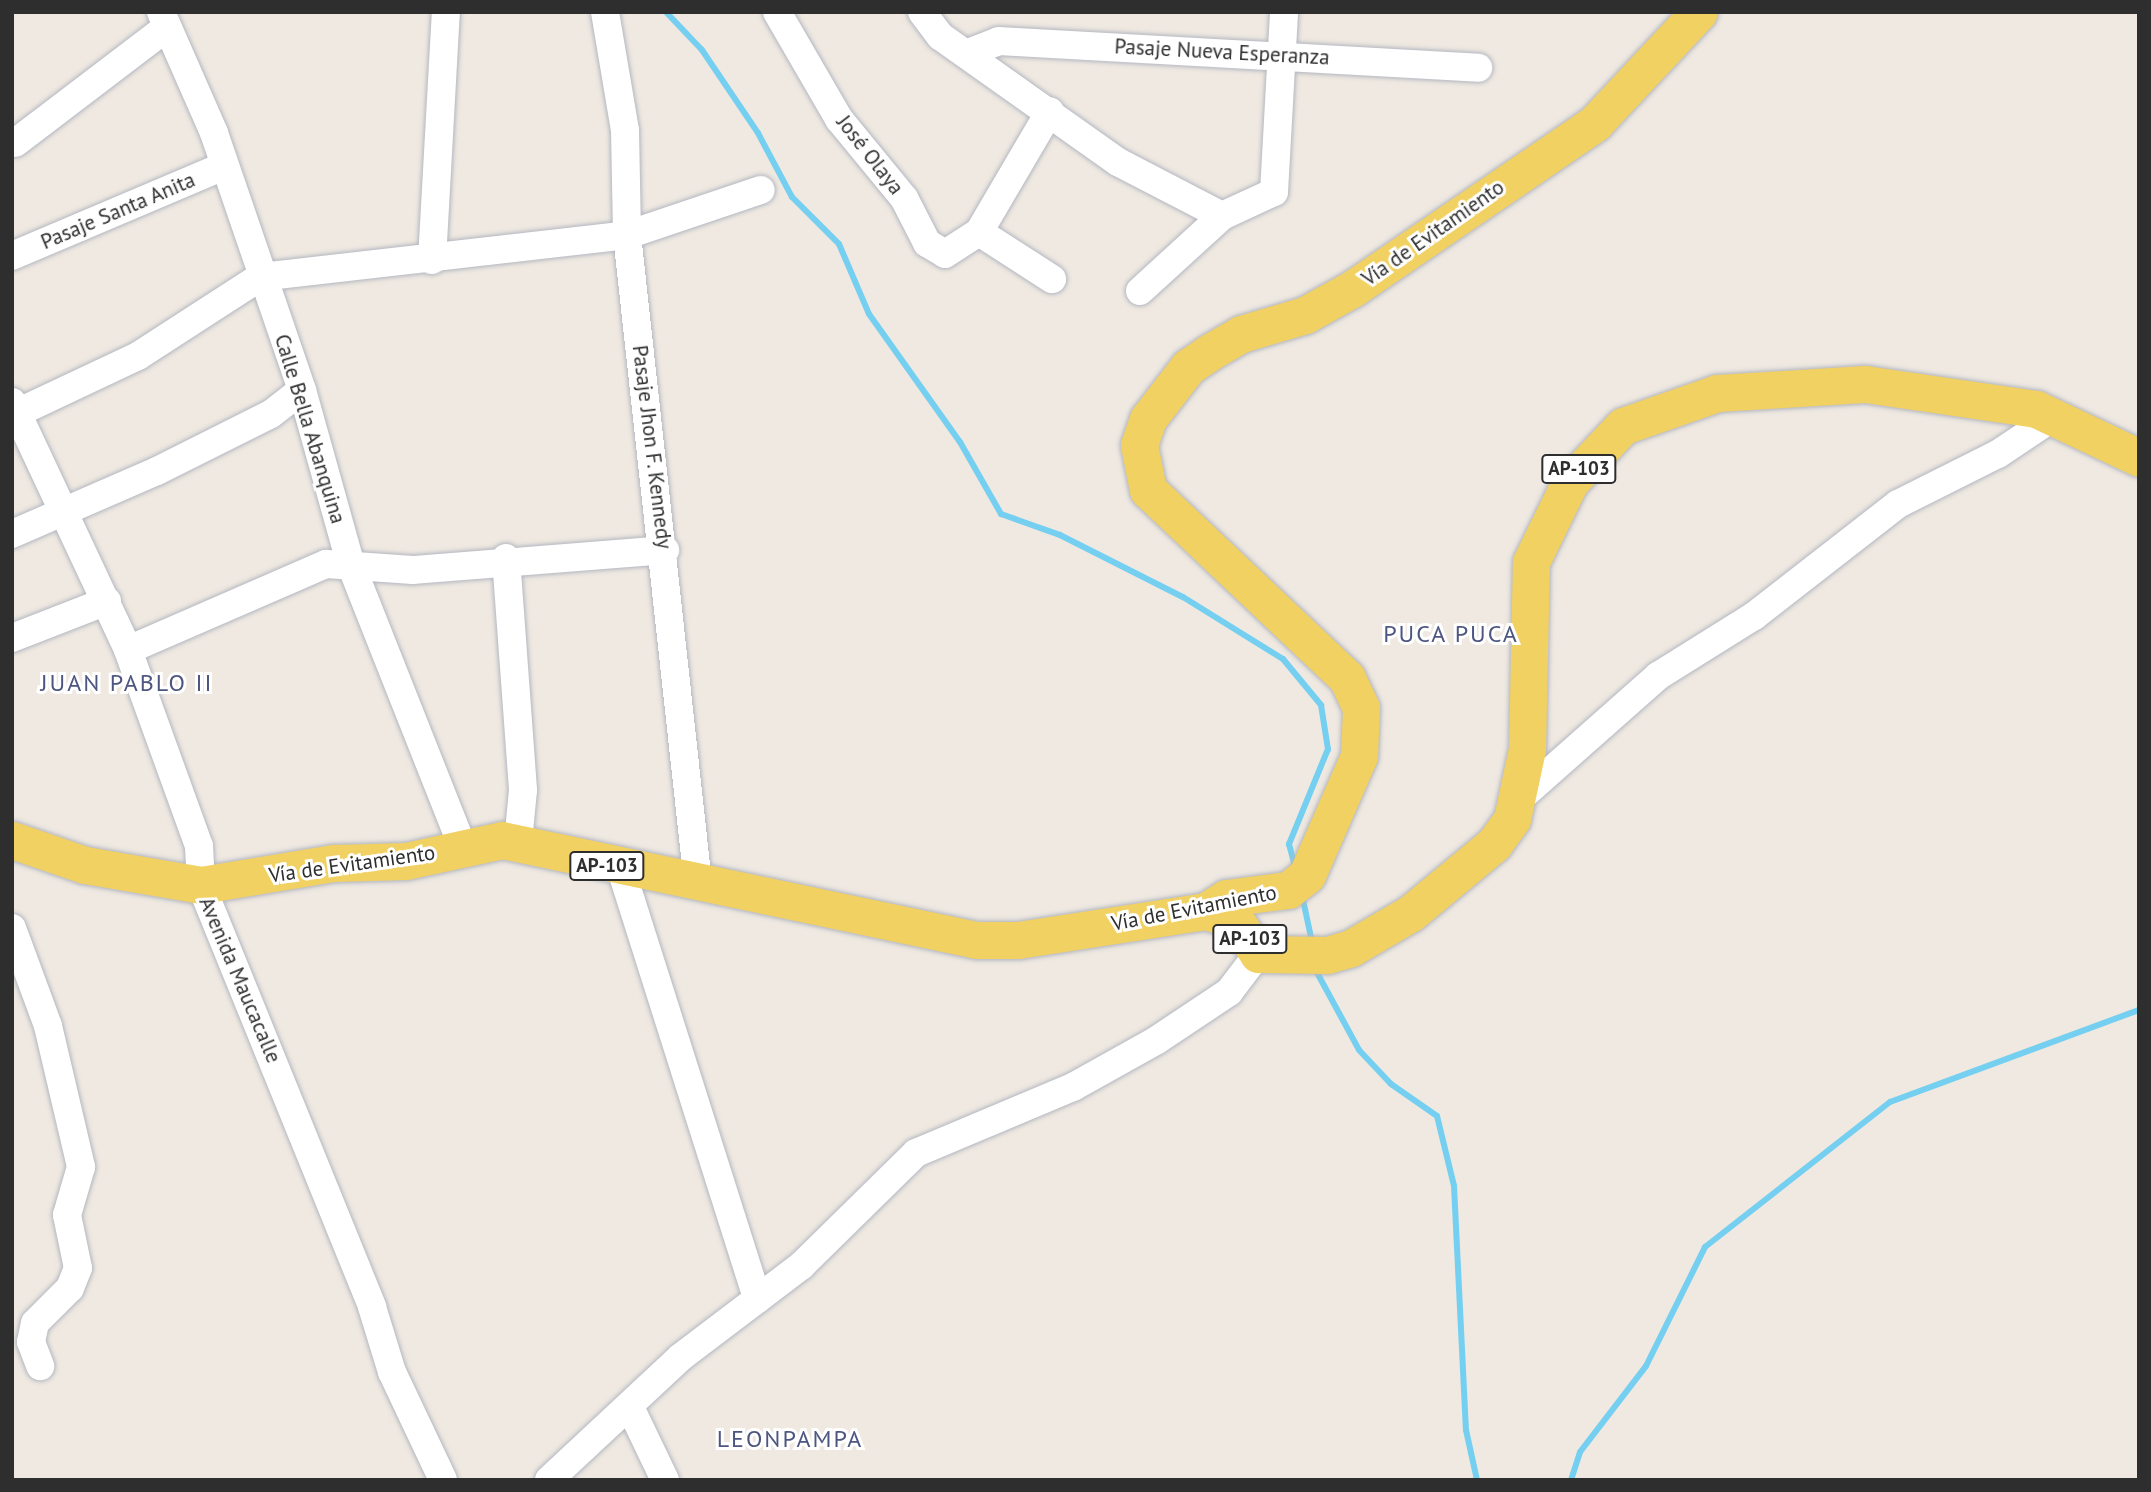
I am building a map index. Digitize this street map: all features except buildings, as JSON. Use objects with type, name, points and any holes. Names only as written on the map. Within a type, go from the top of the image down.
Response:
[{"type":"main road","name":"Vía de Evitamiento","points":[[12,840],[85,865],[201,885],[333,863],[406,860],[486,839],[519,842],[621,869],[977,940],[1018,940],[1206,911],[1226,898],[1297,882],[1359,756],[1356,689],[1148,490],[1139,445],[1148,419],[1188,367],[1210,352],[1241,334],[1305,315],[1352,289],[1595,122],[1699,12]]},
{"type":"main road","name":"AP-103","points":[[1206,911],[1237,921],[1258,954],[1312,954],[1370,937],[1449,882],[1494,844],[1519,799],[1527,749],[1531,562],[1570,482],[1623,426],[1717,393],[1836,383],[1898,387],[2055,416],[2139,458]]},
{"type":"street","points":[[432,260],[446,12]]},
{"type":"street","name":"Pasaje Jhon F. Kennedy","points":[[605,12],[625,130],[627,235],[665,550],[698,883]]},
{"type":"street","name":"José Olaya","points":[[778,12],[839,119],[904,198],[927,243],[946,254],[979,232]]},
{"type":"street","points":[[922,12],[940,36],[1050,111],[1118,162],[1223,216]]},
{"type":"street","points":[[1140,291],[1223,216],[1264,199],[1279,182],[1284,12]]},
{"type":"street","points":[[15,143],[164,20]]},
{"type":"street","name":"Calle Bella Abanquina","points":[[164,20],[224,166],[260,277],[302,390],[351,565],[462,845]]},
{"type":"street","name":"Pasaje Nueva Esperanza","points":[[968,53],[999,41],[1478,68]]},
{"type":"street","points":[[1050,111],[979,232],[1052,279]]},
{"type":"street","name":"Pasaje Santa Anita","points":[[12,256],[224,166]]},
{"type":"street","points":[[14,407],[138,356],[260,277],[432,260],[627,235],[761,190]]},
{"type":"street","points":[[12,534],[271,414],[302,390]]},
{"type":"street","name":"Avenida Maucacalle","points":[[14,407],[68,510],[128,650],[199,846],[201,885],[348,1246],[392,1372],[443,1480]]},
{"type":"street","points":[[1519,799],[1658,676],[1754,616],[1898,504],[1998,454],[2055,416]]},
{"type":"street","points":[[128,650],[326,564],[413,570],[506,558],[581,560],[665,550]]},
{"type":"street","points":[[506,558],[523,789],[519,842]]},
{"type":"street","points":[[12,638],[107,601]]},
{"type":"street","points":[[621,869],[757,1299]]},
{"type":"street","points":[[12,928],[48,1026],[81,1167],[67,1215],[78,1269],[70,1288],[35,1324],[31,1342],[40,1366]]},
{"type":"street","points":[[549,1480],[681,1357],[801,1266],[916,1153],[1073,1087],[1147,1046],[1229,992],[1258,954]]},
{"type":"street","points":[[630,1407],[665,1480]]},
{"type":"waterway","points":[[666,12],[702,50],[758,133],[792,197],[839,244],[869,314],[960,442],[1001,514],[1060,535],[1183,597],[1283,659],[1321,705],[1328,749],[1289,844],[1295,867]]},
{"type":"waterway","points":[[1302,895],[1312,942]]},
{"type":"waterway","points":[[1314,967],[1359,1050],[1391,1084],[1437,1116],[1454,1186],[1466,1430],[1477,1480]]},
{"type":"waterway","points":[[1571,1480],[1580,1452],[1646,1366],[1705,1247],[1890,1102],[2139,1010]]},
{"type":"district","name":"PUCA PUCA","points":[[1451,634]]},
{"type":"district","name":"JUAN PABLO II","points":[[127,683]]},
{"type":"district","name":"LEONPAMPA","points":[[790,1439]]}]
